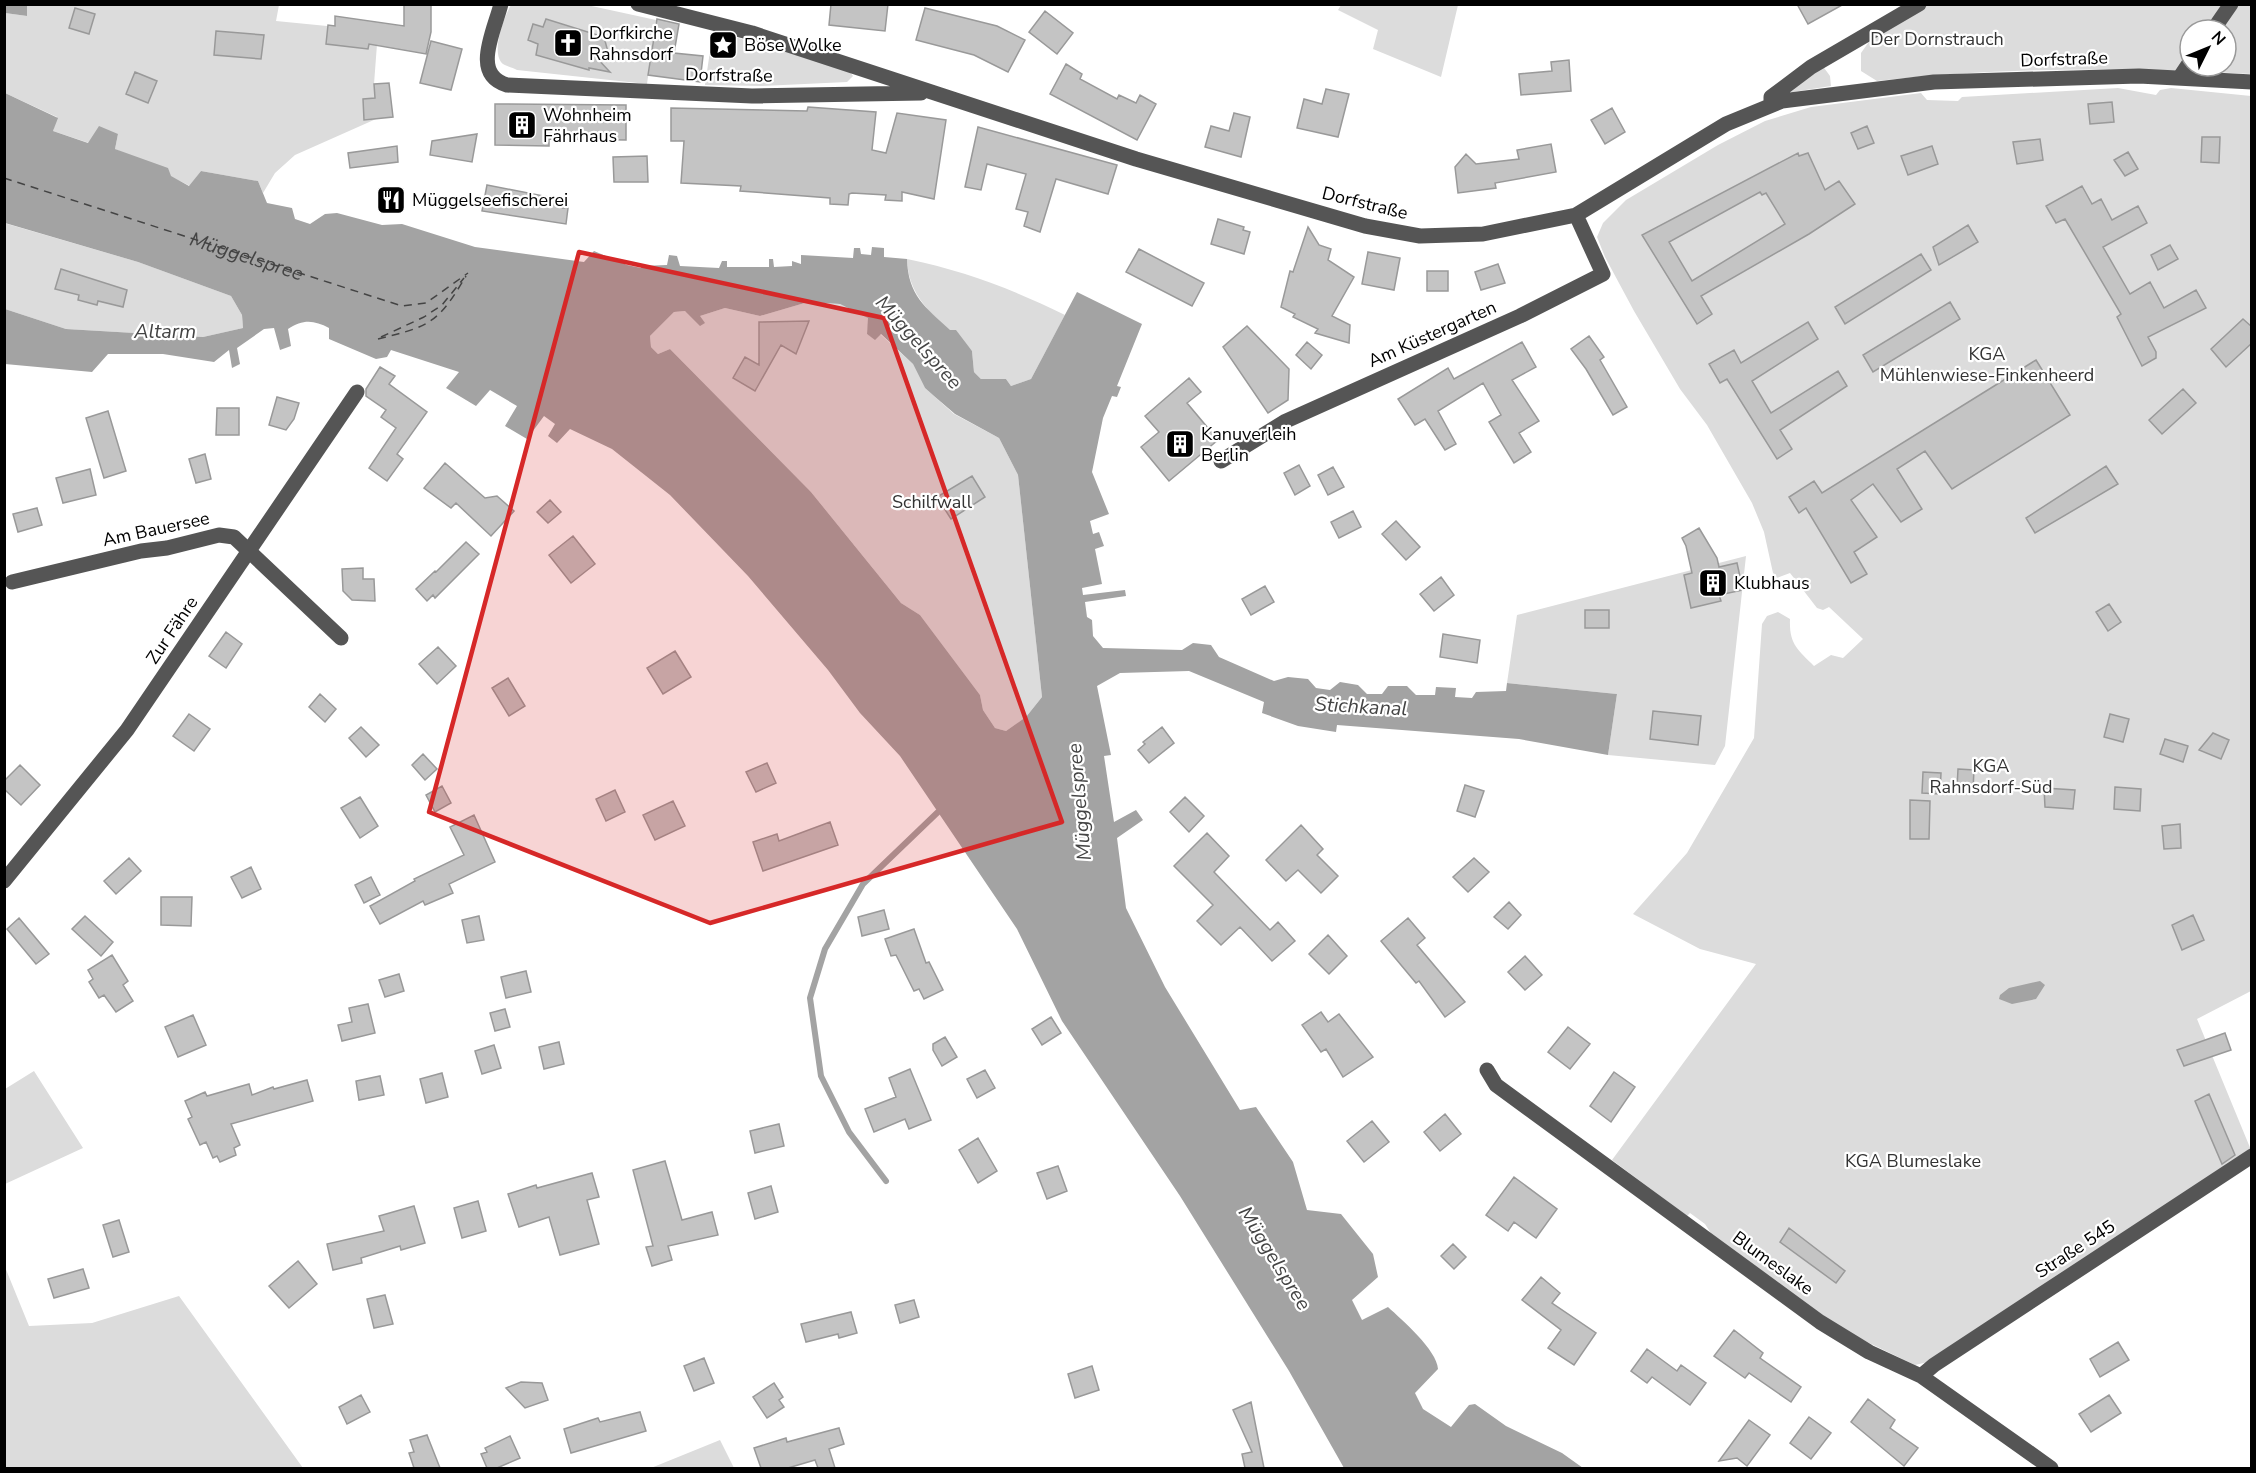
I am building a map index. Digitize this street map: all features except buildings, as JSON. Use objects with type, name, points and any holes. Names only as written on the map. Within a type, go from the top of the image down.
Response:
[{"type":"street","name":"Dorfstraße","points":[[501,4],[487,59],[487,70],[495,81],[507,85],[752,96],[936,94]]},
{"type":"street","name":"Dorfstraße","points":[[638,4],[752,33],[1136,159],[1365,226],[1420,237],[1483,234],[1576,215],[1726,124],[1771,104],[1848,91],[1934,82],[2178,77]]},
{"type":"street","name":"Dorfstraße","points":[[1771,104],[1771,97],[1791,80],[1919,4]]},
{"type":"street","points":[[2221,18],[2231,4]]},
{"type":"street","name":"Dorfstraße","points":[[2194,78],[2252,82]]},
{"type":"street","name":"Am Küstergarten","points":[[1221,461],[1286,421],[1520,316],[1603,274],[1576,215]]},
{"type":"street","name":"Zur Fähre","points":[[4,880],[127,730],[357,392]]},
{"type":"street","name":"Am Bauersee","points":[[12,582],[219,535],[234,537],[341,638]]},
{"type":"street","name":"Blumeslake","points":[[1487,1070],[1496,1085],[1820,1322],[1869,1352],[1921,1376],[2050,1468]]},
{"type":"street","name":"Straße 545","points":[[1921,1376],[2252,1156]]},
{"type":"highlighted area","points":[[579,252],[884,318],[1062,822],[710,923],[429,812]]},
{"type":"green space","points":[[27,5],[279,5],[276,21],[378,31],[374,84],[376,119],[295,155],[275,173],[263,193],[258,181],[201,171],[190,186],[115,149],[118,134],[89,143],[53,131],[57,117],[5,93],[5,13],[27,16]]},
{"type":"green space","points":[[511,5],[587,5],[656,20],[647,84],[517,70],[503,64],[498,52],[499,35]]},
{"type":"green space","points":[[1341,5],[1458,5],[1441,77],[1373,49],[1378,30],[1338,10]]},
{"type":"green space","name":"Der Dornstrauch","points":[[1928,5],[2251,5],[2251,74],[2238,73],[2238,18],[2178,18],[2178,71],[2112,69],[2017,71],[1877,81],[1861,71],[1861,53],[1873,36]]},
{"type":"green space","points":[[713,31],[848,69],[853,76],[847,82],[762,86],[705,85]]},
{"type":"green space","points":[[1822,65],[1830,76],[1831,86],[1780,94]]},
{"type":"green space","points":[[2118,88],[2156,95],[2160,90],[2171,88],[2251,96],[2251,991],[2197,1019],[2251,1150],[1928,1362],[1915,1365],[1840,1329],[1712,1235],[1705,1224],[1690,1213],[1687,1216],[1612,1160],[1756,964],[1700,949],[1633,914],[1687,853],[1754,738],[1762,624],[1767,616],[1778,612],[1790,619],[1795,646],[1814,666],[1831,655],[1843,658],[1863,639],[1829,607],[1823,610],[1817,608],[1790,573],[1777,578],[1773,573],[1764,532],[1752,503],[1707,425],[1680,389],[1634,311],[1597,237],[1603,223],[1626,200],[1718,145],[1765,121],[1811,107],[1921,93],[1927,100],[1958,101],[1962,97]]},
{"type":"green space","points":[[4,223],[138,262],[231,296],[242,315],[243,328],[203,337],[66,329],[5,309]]},
{"type":"green space","points":[[907,259],[949,269],[988,282],[1065,315],[1031,379],[1011,386],[1006,379],[981,379],[974,372],[972,351],[920,300],[909,274]]},
{"type":"green space","name":"Schilfwall","points":[[808,302],[840,304],[869,318],[867,334],[875,339],[880,334],[913,364],[925,388],[954,414],[999,438],[1018,475],[1042,697],[1026,717],[1006,731],[995,728],[983,710],[980,695],[920,615],[901,603],[811,492],[670,349],[658,354],[651,347],[650,336],[674,312],[685,311],[700,316],[725,308],[760,316]]},
{"type":"green space","points":[[1746,556],[1725,746],[1715,765],[1608,755],[1617,694],[1507,683],[1517,615]]},
{"type":"green space","points":[[34,1071],[83,1148],[5,1184],[5,1089]]},
{"type":"green space","points":[[5,1267],[29,1326],[92,1323],[179,1296],[303,1468],[5,1468]]},
{"type":"green space","points":[[720,1440],[734,1468],[651,1468]]},
{"type":"water","points":[[5,4],[27,5],[27,16],[5,13]]},
{"type":"water","points":[[5,93],[58,118],[53,131],[88,143],[99,126],[118,134],[115,149],[168,168],[171,176],[189,186],[201,171],[258,181],[267,203],[292,208],[295,219],[310,224],[325,214],[337,213],[382,225],[402,224],[475,247],[584,262],[594,251],[627,265],[641,268],[641,266],[667,265],[669,255],[677,256],[680,266],[719,268],[722,261],[727,261],[727,267],[769,267],[769,259],[773,259],[774,267],[792,266],[792,261],[801,264],[801,255],[853,258],[854,248],[860,248],[861,254],[871,255],[872,247],[884,248],[884,257],[907,259],[914,291],[926,307],[950,330],[956,330],[972,351],[974,372],[981,379],[1006,379],[1011,386],[1031,379],[1077,292],[1142,324],[1117,386],[1121,387],[1117,397],[1112,396],[1103,418],[1092,472],[1109,514],[1090,521],[1093,534],[1099,532],[1104,546],[1095,549],[1102,584],[1082,588],[1083,595],[1125,590],[1126,596],[1085,602],[1087,617],[1092,620],[1093,636],[1103,648],[1182,650],[1193,643],[1211,645],[1219,657],[1274,681],[1288,677],[1308,679],[1316,688],[1330,690],[1340,682],[1358,685],[1367,694],[1382,694],[1388,686],[1407,686],[1416,695],[1435,695],[1436,687],[1456,688],[1455,697],[1472,698],[1476,692],[1506,691],[1507,683],[1617,694],[1608,755],[1519,739],[1337,725],[1336,732],[1298,726],[1262,713],[1264,702],[1189,671],[1120,673],[1097,686],[1111,755],[1104,756],[1114,822],[1136,810],[1143,820],[1117,838],[1126,908],[1165,987],[1240,1110],[1256,1107],[1293,1162],[1307,1210],[1341,1214],[1373,1254],[1378,1277],[1352,1300],[1362,1320],[1388,1307],[1432,1353],[1438,1369],[1415,1393],[1423,1409],[1451,1427],[1469,1405],[1475,1404],[1506,1426],[1562,1453],[1583,1468],[1344,1468],[1289,1371],[1180,1196],[1062,1021],[1017,929],[900,756],[860,713],[828,670],[748,576],[670,495],[612,449],[570,429],[557,443],[548,436],[555,424],[544,416],[527,439],[505,426],[517,406],[490,390],[476,406],[446,388],[459,372],[391,350],[387,357],[376,359],[329,339],[329,328],[313,322],[304,322],[288,329],[291,346],[280,350],[274,328],[264,329],[237,348],[240,364],[232,368],[229,350],[214,362],[163,354],[108,354],[92,372],[5,364],[5,309],[66,329],[203,337],[243,328],[242,315],[231,296],[138,262],[5,223]],"holes":[[[808,302],[840,304],[868,318],[867,334],[875,340],[881,334],[913,364],[925,388],[955,414],[999,438],[1018,475],[1042,697],[1026,717],[1006,731],[995,728],[983,710],[980,695],[920,615],[901,603],[811,492],[670,349],[658,354],[651,347],[650,336],[674,312],[685,311],[700,326],[705,323],[700,316],[725,308],[760,316]]]},
{"type":"water","points":[[2040,981],[2045,985],[2036,999],[2012,1004],[1999,999],[2000,995],[2009,988]]},
{"type":"waterway","points":[[886,1181],[849,1132],[821,1076],[810,998],[825,949],[863,884],[938,812]]},
{"type":"ferry route","points":[[4,178],[402,306],[426,303],[468,273]]},
{"type":"ferry route","points":[[378,339],[422,326],[431,320],[448,304],[466,276]]},
{"type":"ferry route","points":[[381,337],[424,317],[442,305],[464,278]]},
{"type":"place","name":"Dorfkirche Rahnsdorf","points":[[568,43]]},
{"type":"place","name":"Böse Wolke","points":[[723,45]]},
{"type":"place","name":"Wohnheim Fährhaus","points":[[522,125]]},
{"type":"place","name":"Müggelseefischerei","points":[[391,200]]},
{"type":"place","name":"Kanuverleih Berlin","points":[[1180,444]]},
{"type":"place","name":"Klubhaus","points":[[1713,583]]},
{"type":"water label","name":"Müggelspree","points":[[246,259]]},
{"type":"water label","name":"Altarm","points":[[165,331]]},
{"type":"water label","name":"Müggelspree","points":[[919,342]]},
{"type":"water label","name":"Stichkanal","points":[[1361,706]]},
{"type":"water label","name":"Müggelspree","points":[[1079,802]]},
{"type":"water label","name":"Müggelspree","points":[[1275,1258]]},
{"type":"park label","name":"KGA Mühlenwiese-Finkenheerd","points":[[1987,364]]},
{"type":"park label","name":"KGA Rahnsdorf-Süd","points":[[1991,776]]},
{"type":"park label","name":"KGA Blumeslake","points":[[1913,1161]]}]
